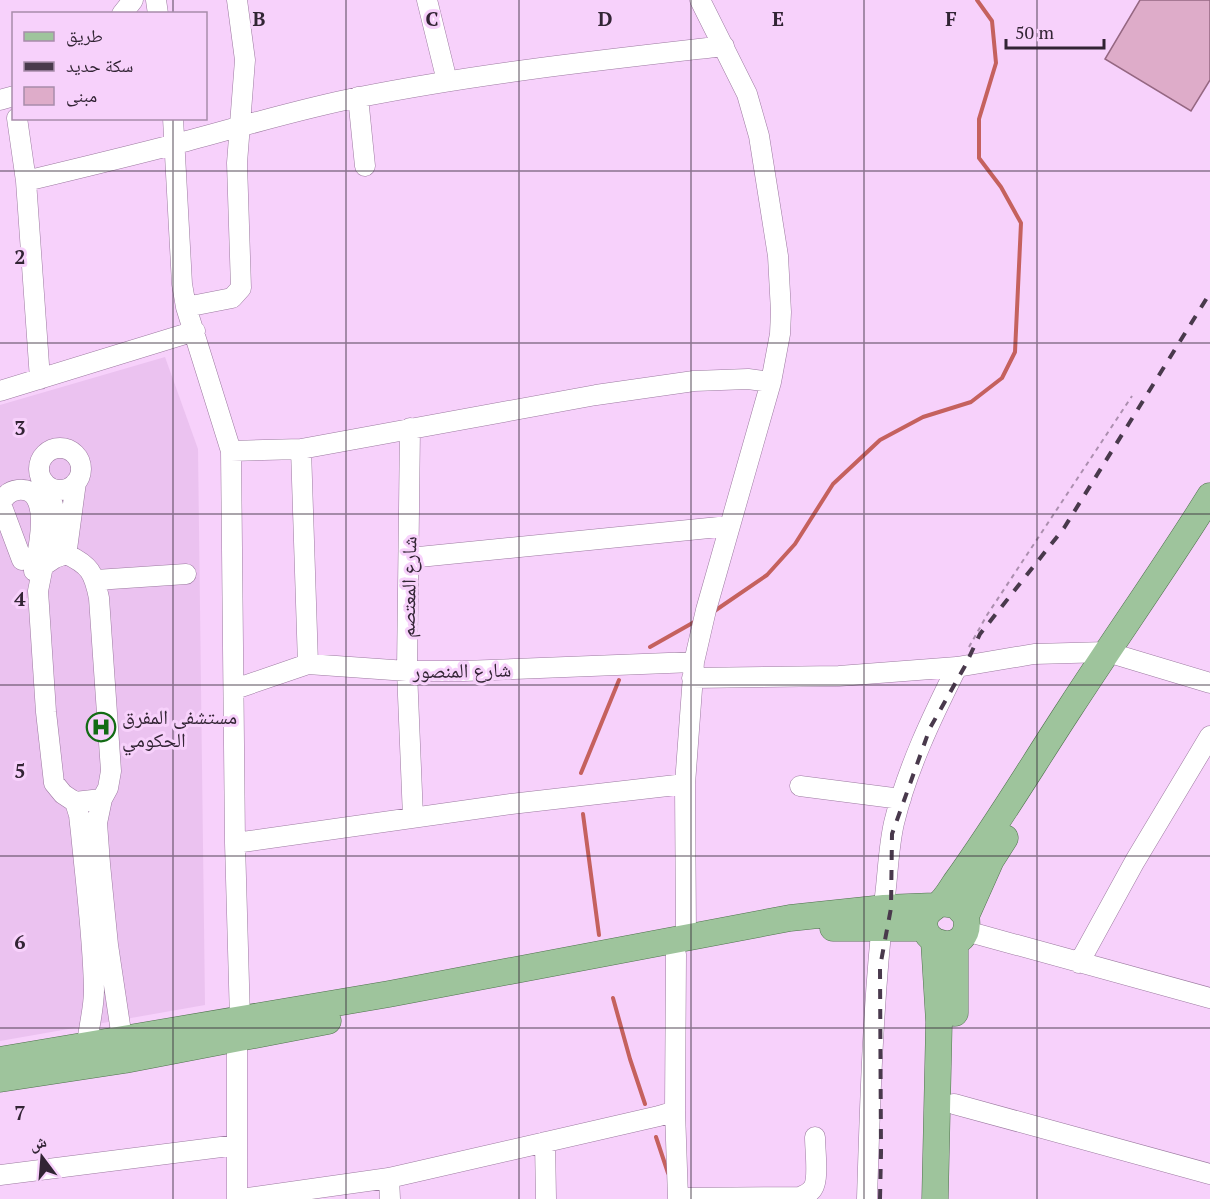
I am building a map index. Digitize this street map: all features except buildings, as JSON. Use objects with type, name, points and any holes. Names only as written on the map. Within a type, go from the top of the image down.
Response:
[{"type":"main road","points":[[935,1199],[939,1022],[946,924],[1197,522],[1210,496]]},
{"type":"main road","points":[[0,1078],[86,1056],[681,946],[841,927],[883,918],[946,924]]},
{"type":"main road","points":[[946,924],[954,1104],[950,1199]]},
{"type":"main road","points":[[0,1060],[86,1056]]},
{"type":"street","points":[[124,12],[133,0]]},
{"type":"street","points":[[186,308],[232,298],[241,288],[237,163],[245,60],[237,0]]},
{"type":"street","points":[[427,0],[447,81]]},
{"type":"street","points":[[700,0],[747,94],[759,136],[778,256],[781,312],[780,334],[771,382],[729,526],[694,663],[685,784],[675,1111],[678,1198],[800,1197],[813,1189],[816,1181],[815,1137]]},
{"type":"street","points":[[26,181],[358,97],[563,64],[724,46]]},
{"type":"street","points":[[358,97],[365,166]]},
{"type":"street","points":[[17,120],[26,181],[40,379]]},
{"type":"street","points":[[173,120],[182,284],[186,308],[231,451],[238,1199],[389,1178],[675,1111]]},
{"type":"street","points":[[0,392],[195,331]]},
{"type":"street","points":[[231,451],[301,449],[596,395],[694,381],[748,379],[771,382]]},
{"type":"street","name":"شارع المعتصم","points":[[410,428],[407,671],[413,818]]},
{"type":"street","points":[[60,556],[54,502],[39,469],[40,462],[48,452],[59,448],[67,449],[78,458],[81,468],[60,556],[43,566],[38,591],[46,712],[54,783],[63,794],[75,802],[79,815],[96,902],[108,945],[124,1050]]},
{"type":"street","points":[[301,449],[308,664]]},
{"type":"street","points":[[44,482],[50,487],[61,489],[68,488],[76,482]]},
{"type":"street","points":[[409,558],[729,526]]},
{"type":"street","points":[[0,554],[28,565],[38,591]]},
{"type":"street","points":[[60,556],[88,566],[96,580],[111,771],[108,788],[102,799],[98,823],[94,992],[86,1056]]},
{"type":"street","points":[[96,580],[186,574]]},
{"type":"street","name":"شارع المنصور","points":[[234,689],[308,664],[407,671],[694,663],[828,677],[957,667],[1034,654],[1115,654],[1210,682]]},
{"type":"street","points":[[867,1199],[871,1078],[892,832],[921,744],[957,667]]},
{"type":"street","points":[[1079,963],[1135,861],[1210,736]]},
{"type":"street","points":[[235,843],[521,802],[685,784]]},
{"type":"street","points":[[800,786],[901,799]]},
{"type":"street","points":[[75,802],[102,799]]},
{"type":"street","points":[[946,924],[1079,963],[1207,991]]},
{"type":"street","points":[[94,992],[115,986]]},
{"type":"street","points":[[954,1104],[1210,1174]]},
{"type":"street","points":[[545,1142],[546,1199]]},
{"type":"street","points":[[0,1175],[237,1145]]},
{"type":"street","points":[[389,1178],[390,1199]]},
{"type":"path","points":[[957,667],[987,615],[1132,396]]},
{"type":"shaded area","name":"مستشفى المفرق الحكومي","points":[[165,357],[198,449],[205,1005],[0,1041],[0,405]]},
{"type":"waterway","points":[[713,612],[767,575],[795,544],[833,484],[880,440],[923,417],[971,402],[1002,378],[1015,352],[1021,223],[1001,187],[979,158],[979,119],[996,63],[992,21],[977,0]]},
{"type":"waterway","points":[[650,647],[696,621]]},
{"type":"waterway","points":[[581,773],[619,680]]},
{"type":"waterway","points":[[583,814],[599,935]]},
{"type":"waterway","points":[[613,998],[645,1104]]},
{"type":"waterway","points":[[656,1137],[668,1173]]},
{"type":"railway","points":[[880,1199],[880,967],[891,908],[892,834],[930,728],[980,634],[1064,528],[1210,293]]},
{"type":"place","name":"مستشفى المفرق الحكومي","points":[[101,727]]}]
